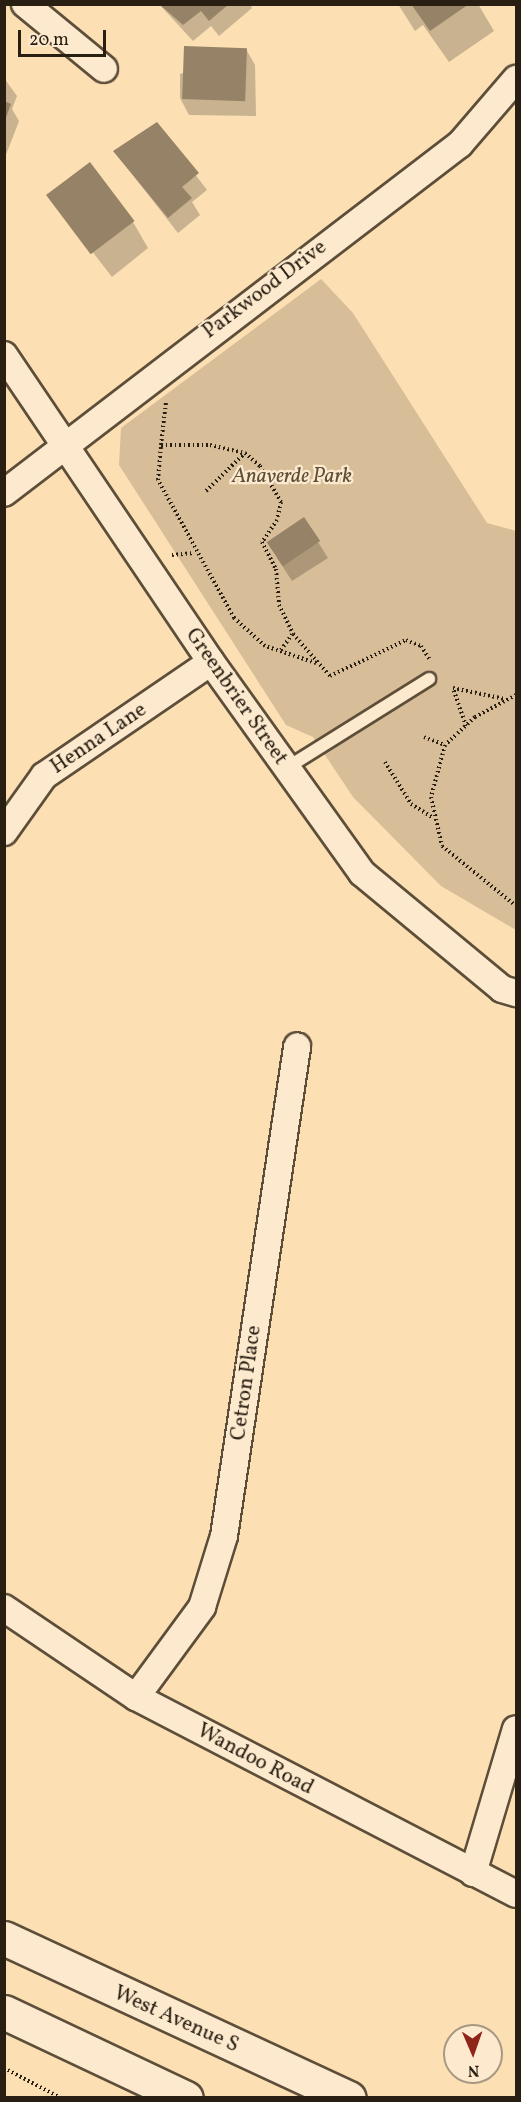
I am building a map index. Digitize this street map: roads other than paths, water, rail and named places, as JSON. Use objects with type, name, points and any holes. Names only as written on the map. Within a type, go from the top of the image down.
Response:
[{"type":"street","points":[[25,4],[104,69]]},
{"type":"street","name":"Parkwood Drive","points":[[4,493],[67,441],[460,144],[516,79]]},
{"type":"street","name":"Greenbrier Street","points":[[4,355],[67,441],[211,662],[285,769],[362,873],[502,990],[516,993]]},
{"type":"street","name":"Henna Lane","points":[[4,832],[44,776],[211,662]]},
{"type":"street","name":"Cetron Place","points":[[136,1697],[202,1607],[224,1536],[297,1046]]},
{"type":"street","name":"Wandoo Road","points":[[4,1608],[136,1697],[516,1894]]},
{"type":"street","points":[[473,1873],[516,1730]]},
{"type":"street","name":"West Avenue S","points":[[4,1938],[349,2097]]},
{"type":"street","points":[[4,2012],[186,2097]]},
{"type":"lane","points":[[285,769],[429,679]]},
{"type":"park label","name":"Anaverde Park","points":[[292,477]]}]
